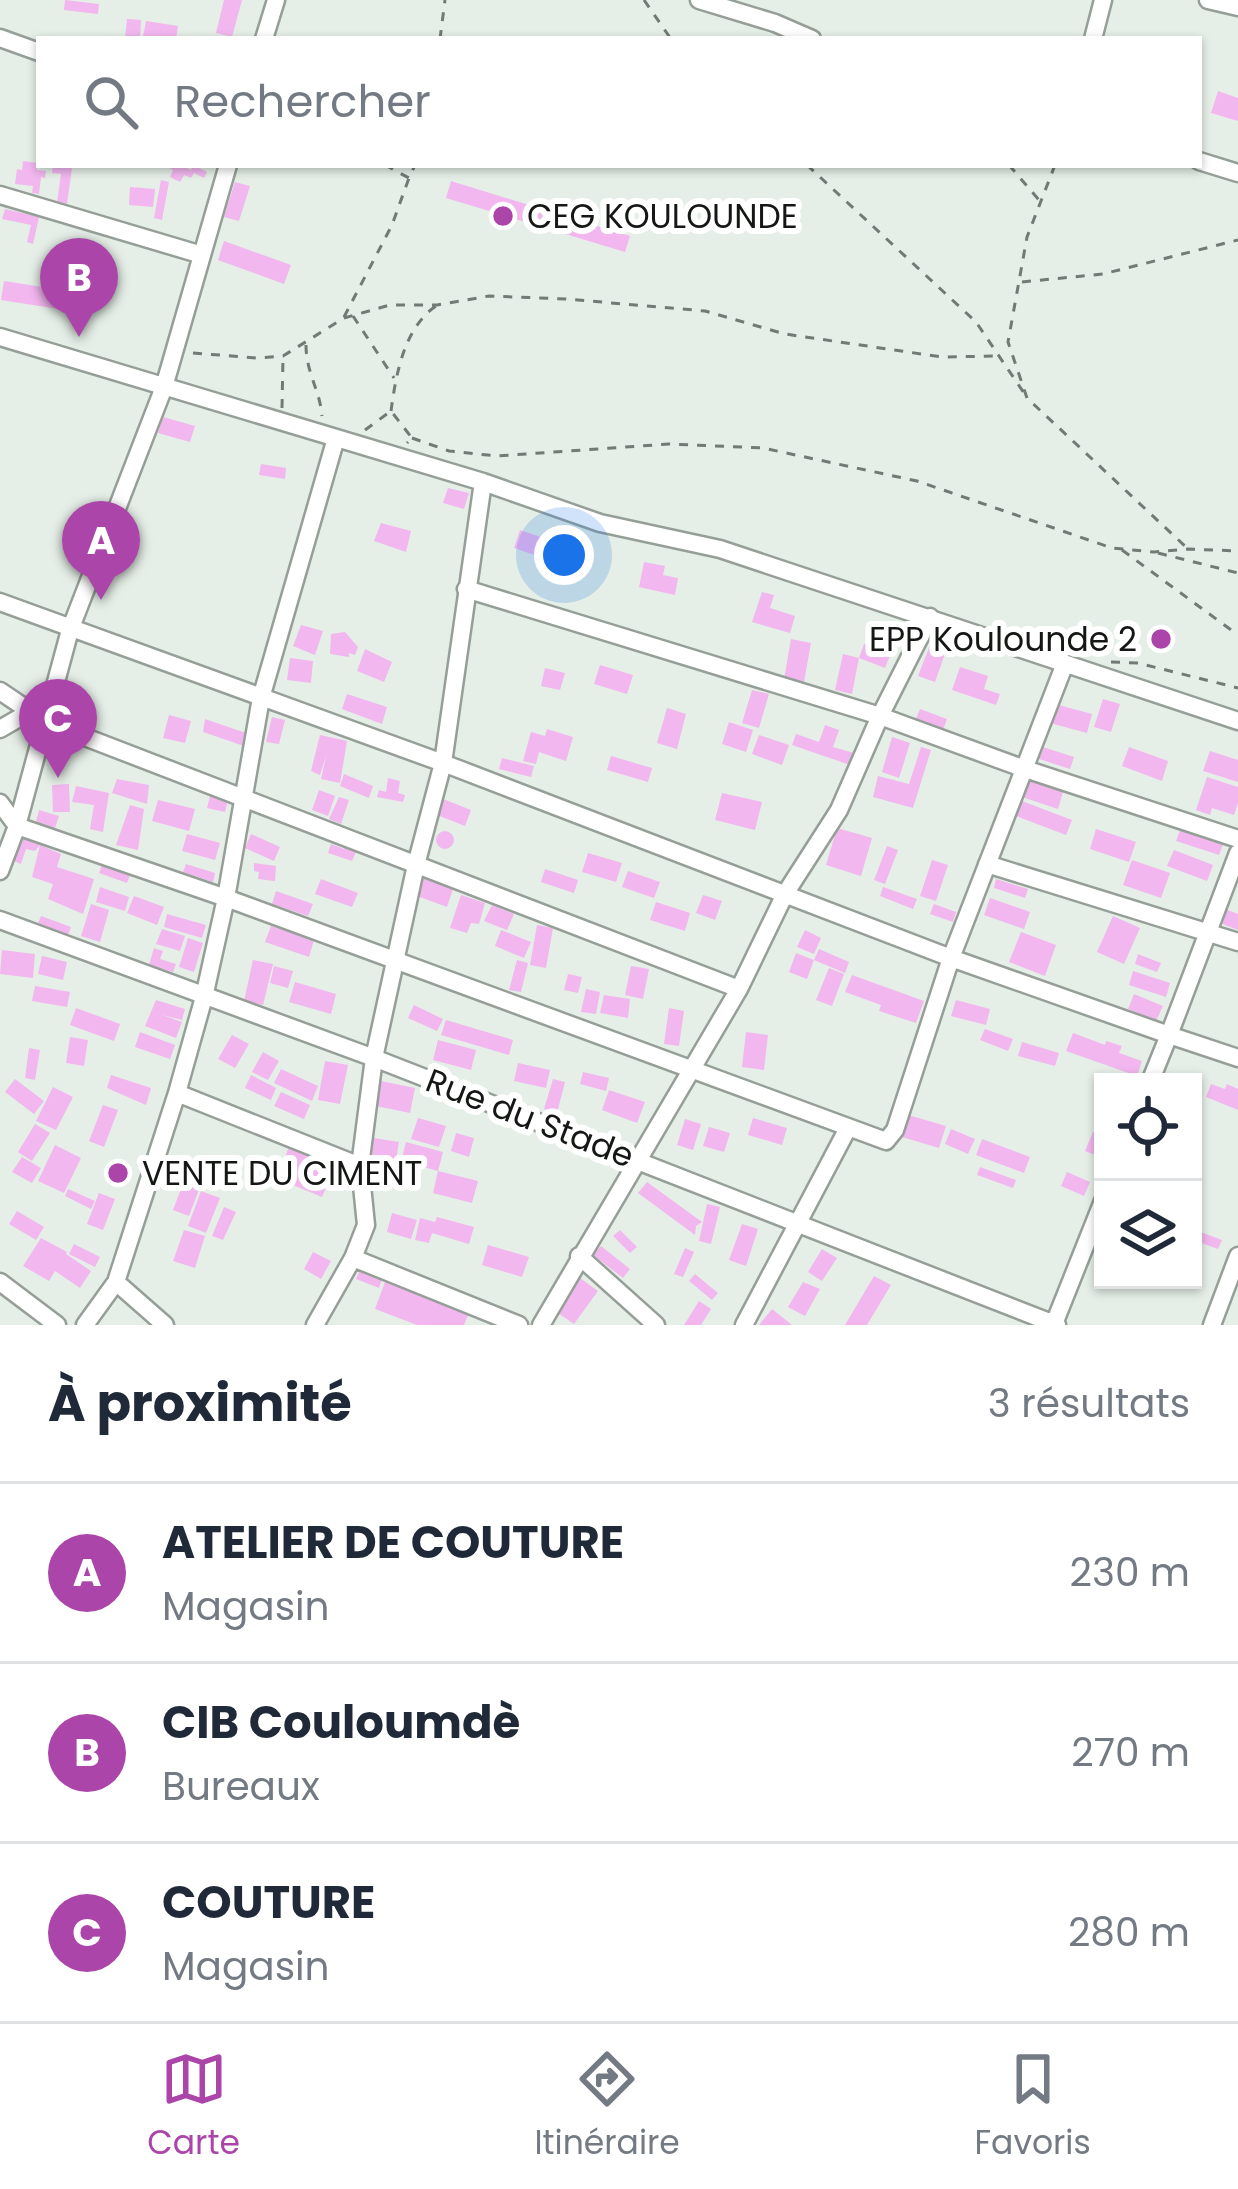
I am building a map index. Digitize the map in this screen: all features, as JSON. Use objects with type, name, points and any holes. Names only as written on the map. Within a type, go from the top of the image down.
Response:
[{"type":"street","points":[[265,36],[276,0]]},
{"type":"street","points":[[699,0],[805,36]]},
{"type":"street","points":[[1094,36],[1103,0]]},
{"type":"street","points":[[1208,0],[1238,7]]},
{"type":"street","points":[[0,38],[36,51]]},
{"type":"street","points":[[1202,161],[1238,173]]},
{"type":"street","points":[[0,871],[17,826],[70,630],[164,386],[227,168]]},
{"type":"street","points":[[0,195],[202,255]]},
{"type":"street","points":[[0,337],[483,482],[601,523],[720,549],[1238,721]]},
{"type":"street","points":[[85,1325],[116,1282],[177,1093],[226,898],[262,698],[343,440]]},
{"type":"street","points":[[315,1325],[366,1225],[360,1166],[374,1058],[443,763],[483,482]]},
{"type":"street","points":[[466,589],[880,716],[1238,839]]},
{"type":"street","points":[[0,602],[443,763],[950,958],[1238,1058]]},
{"type":"street","points":[[541,1325],[739,989],[785,894],[839,810],[930,617]]},
{"type":"street","points":[[0,803],[17,826],[394,959],[881,1142],[895,1130],[950,958],[1064,666]]},
{"type":"street","points":[[0,692],[46,722],[739,989]]},
{"type":"street","points":[[0,729],[19,718],[46,722]]},
{"type":"street","points":[[1154,1073],[1238,853]]},
{"type":"street","points":[[987,864],[1238,942]]},
{"type":"street","name":"Rue du Stade","points":[[0,920],[374,1058],[1056,1325]]},
{"type":"street","points":[[177,1093],[360,1166]]},
{"type":"street","points":[[745,1325],[848,1128]]},
{"type":"street","points":[[1056,1325],[1094,1225]]},
{"type":"street","points":[[579,1256],[656,1325]]},
{"type":"street","points":[[1212,1325],[1238,1256]]},
{"type":"street","points":[[353,1258],[519,1325]]},
{"type":"street","points":[[0,1282],[57,1325]]},
{"type":"street","points":[[116,1282],[165,1325]]},
{"type":"path","points":[[440,36],[445,0]]},
{"type":"path","points":[[644,0],[668,36]]},
{"type":"path","points":[[391,168],[409,178]]},
{"type":"path","points":[[344,318],[392,225],[414,168]]},
{"type":"path","points":[[810,168],[976,322],[1027,398],[1188,549]]},
{"type":"path","points":[[1012,168],[1041,202]]},
{"type":"path","points":[[1027,398],[1008,342],[1027,237],[1054,168]]},
{"type":"path","points":[[1019,283],[1103,274],[1238,240]]},
{"type":"path","points":[[175,351],[283,356],[344,318],[390,305],[437,305],[489,296],[705,311],[785,334],[942,357],[999,356]]},
{"type":"path","points":[[437,305],[415,329],[395,379],[391,411],[412,438],[449,451],[496,456],[669,444],[763,448],[917,481],[1112,548],[1154,552],[1238,573]]},
{"type":"path","points":[[352,316],[395,379]]},
{"type":"path","points":[[306,343],[306,362],[322,420]]},
{"type":"path","points":[[282,411],[283,356]]},
{"type":"path","points":[[343,440],[391,411]]},
{"type":"path","points":[[394,455],[412,438]]},
{"type":"path","points":[[1121,549],[1238,634]]},
{"type":"path","points":[[1154,552],[1238,551]]},
{"type":"path","points":[[1086,673],[1111,662],[1138,663],[1238,688]]},
{"type":"building","points":[[65,0],[99,4],[98,14],[64,10]]},
{"type":"building","points":[[224,0],[242,0],[232,36],[216,33]]},
{"type":"building","points":[[127,19],[141,20],[140,36],[125,36]]},
{"type":"building","points":[[146,21],[178,26],[176,36],[143,36]]},
{"type":"building","points":[[1218,91],[1238,98],[1238,121],[1211,113]]},
{"type":"building","points":[[23,161],[46,171],[39,194],[32,193],[33,186],[15,184],[17,169],[22,170]]},
{"type":"building","points":[[53,168],[72,168],[67,204],[57,202],[61,174],[52,173]]},
{"type":"building","points":[[169,168],[207,172],[204,178],[184,175],[180,182],[170,177]]},
{"type":"building","points":[[161,180],[169,182],[162,220],[154,218]]},
{"type":"building","points":[[451,181],[630,236],[625,252],[446,198]]},
{"type":"building","points":[[235,182],[250,186],[239,221],[224,217]]},
{"type":"building","points":[[130,187],[155,189],[153,207],[129,205]]},
{"type":"building","points":[[5,209],[39,217],[33,244],[27,242],[31,225],[2,219]]},
{"type":"building","points":[[224,241],[291,265],[284,284],[218,260]]},
{"type":"building","points":[[4,281],[68,291],[65,310],[1,300]]},
{"type":"building","points":[[163,417],[195,426],[190,442],[158,433]]},
{"type":"building","points":[[261,464],[286,468],[285,479],[259,475]]},
{"type":"building","points":[[448,488],[469,493],[464,509],[443,503]]},
{"type":"building","points":[[381,523],[411,531],[406,552],[374,541]]},
{"type":"building","points":[[520,530],[558,543],[552,561],[514,548]]},
{"type":"building","points":[[644,562],[665,566],[663,575],[678,578],[675,595],[639,587]]},
{"type":"building","points":[[762,592],[774,595],[770,608],[795,616],[790,633],[752,622]]},
{"type":"building","points":[[301,625],[323,631],[315,655],[293,646]]},
{"type":"building","points":[[345,632],[358,647],[355,655],[330,654],[331,634]]},
{"type":"building","points":[[791,639],[811,643],[804,682],[784,679]]},
{"type":"building","points":[[864,644],[891,653],[885,668],[859,658]]},
{"type":"building","points":[[930,645],[946,651],[935,682],[918,676]]},
{"type":"building","points":[[365,649],[392,662],[384,682],[357,671]]},
{"type":"building","points":[[843,654],[859,658],[852,694],[835,690]]},
{"type":"building","points":[[290,658],[313,661],[311,683],[287,680]]},
{"type":"building","points":[[600,665],[633,675],[627,694],[594,684]]},
{"type":"building","points":[[960,667],[988,676],[984,689],[1000,694],[996,705],[952,690]]},
{"type":"building","points":[[545,668],[565,673],[560,690],[541,686]]},
{"type":"building","points":[[752,690],[769,694],[759,728],[742,723]]},
{"type":"building","points":[[347,694],[387,707],[382,724],[342,709]]},
{"type":"building","points":[[1103,699],[1120,704],[1111,732],[1094,727]]},
{"type":"building","points":[[1055,704],[1092,714],[1087,733],[1050,723]]},
{"type":"building","points":[[667,708],[686,714],[677,749],[657,743]]},
{"type":"building","points":[[920,709],[947,719],[943,730],[916,719]]},
{"type":"building","points":[[169,715],[191,721],[185,743],[163,738]]},
{"type":"building","points":[[272,717],[285,720],[279,744],[266,742]]},
{"type":"building","points":[[205,719],[246,733],[244,746],[203,732]]},
{"type":"building","points":[[729,722],[753,730],[746,752],[722,744]]},
{"type":"building","points":[[825,725],[839,730],[833,747],[854,753],[850,765],[792,745],[796,734],[819,742]]},
{"type":"building","points":[[547,729],[573,737],[566,761],[539,752],[536,764],[523,761],[531,732],[545,736]]},
{"type":"building","points":[[320,735],[347,741],[340,783],[321,779],[326,756],[320,775],[311,771]]},
{"type":"building","points":[[759,735],[789,745],[782,765],[752,754]]},
{"type":"building","points":[[892,737],[910,743],[899,778],[882,772]]},
{"type":"building","points":[[921,747],[931,750],[913,808],[873,797],[878,776],[909,784]]},
{"type":"building","points":[[1043,747],[1074,757],[1070,769],[1039,759]]},
{"type":"building","points":[[1129,747],[1168,761],[1162,781],[1122,766]]},
{"type":"building","points":[[1210,751],[1238,760],[1238,782],[1203,771]]},
{"type":"building","points":[[611,756],[652,768],[648,782],[607,770]]},
{"type":"building","points":[[502,758],[534,766],[531,777],[499,769]]},
{"type":"building","points":[[344,774],[373,786],[369,798],[340,786]]},
{"type":"building","points":[[1207,777],[1238,787],[1234,815],[1212,808],[1210,815],[1196,810]]},
{"type":"building","points":[[388,778],[400,781],[398,793],[405,795],[403,802],[377,797],[379,790],[386,792]]},
{"type":"building","points":[[117,779],[149,785],[147,804],[112,793]]},
{"type":"building","points":[[1028,780],[1063,792],[1058,809],[1022,797]]},
{"type":"building","points":[[69,784],[70,812],[53,812],[52,785]]},
{"type":"building","points":[[76,786],[109,793],[103,832],[90,829],[94,805],[72,802]]},
{"type":"building","points":[[319,790],[335,796],[328,816],[312,810]]},
{"type":"building","points":[[722,793],[762,802],[755,830],[715,820]]},
{"type":"building","points":[[210,796],[228,800],[225,812],[207,808]]},
{"type":"building","points":[[339,797],[349,800],[341,824],[329,819]]},
{"type":"building","points":[[443,799],[471,810],[465,826],[437,815]]},
{"type":"building","points":[[158,800],[195,809],[189,831],[152,821]]},
{"type":"building","points":[[1022,801],[1072,820],[1066,835],[1016,816]]},
{"type":"building","points":[[130,805],[144,809],[138,850],[116,845]]},
{"type":"building","points":[[39,810],[59,816],[55,828],[36,822]]},
{"type":"building","points":[[837,828],[872,838],[861,876],[826,865]]},
{"type":"building","points":[[1096,829],[1136,842],[1129,862],[1090,849]]},
{"type":"building","points":[[1180,830],[1223,844],[1219,855],[1176,841]]},
{"type":"building","points":[[445,831],[454,840],[445,849],[436,840]]},
{"type":"building","points":[[187,834],[220,843],[215,860],[182,851]]},
{"type":"building","points":[[251,834],[280,847],[274,861],[245,848]]},
{"type":"building","points":[[23,838],[40,845],[35,851],[26,849],[21,864],[14,861]]},
{"type":"building","points":[[331,844],[344,849],[345,844],[351,846],[356,852],[352,861],[328,853]]},
{"type":"building","points":[[40,845],[61,854],[57,867],[94,879],[83,914],[48,899],[53,884],[32,877]]},
{"type":"building","points":[[887,846],[898,850],[885,884],[874,880]]},
{"type":"building","points":[[1174,850],[1213,865],[1207,881],[1167,866]]},
{"type":"building","points":[[588,853],[622,863],[616,882],[582,872]]},
{"type":"building","points":[[932,860],[948,865],[936,901],[920,896]]},
{"type":"building","points":[[1132,860],[1170,873],[1161,898],[1123,885]]},
{"type":"building","points":[[254,863],[276,866],[275,881],[258,879]]},
{"type":"building","points":[[186,864],[215,873],[213,882],[183,872]]},
{"type":"building","points":[[102,865],[130,875],[127,883],[99,873]]},
{"type":"building","points":[[545,869],[578,880],[574,893],[541,882]]},
{"type":"building","points":[[628,871],[660,882],[654,898],[622,887]]},
{"type":"building","points":[[423,878],[453,889],[447,907],[417,896]]},
{"type":"building","points":[[321,879],[358,893],[352,907],[315,894]]},
{"type":"building","points":[[996,879],[1028,889],[1025,898],[994,888]]},
{"type":"building","points":[[100,887],[129,897],[125,911],[96,902]]},
{"type":"building","points":[[883,887],[917,899],[913,909],[880,896]]},
{"type":"building","points":[[276,891],[313,904],[308,916],[272,904]]},
{"type":"building","points":[[461,895],[485,903],[479,924],[471,923],[467,933],[450,928]]},
{"type":"building","points":[[703,895],[722,901],[715,920],[696,913]]},
{"type":"building","points":[[134,896],[164,907],[157,925],[127,913]]},
{"type":"building","points":[[990,898],[1030,912],[1024,929],[984,915]]},
{"type":"building","points":[[656,902],[690,913],[685,931],[650,920]]},
{"type":"building","points":[[91,904],[109,910],[100,942],[81,936]]},
{"type":"building","points":[[934,904],[956,912],[953,922],[930,914]]},
{"type":"building","points":[[492,905],[514,914],[507,930],[484,921]]},
{"type":"building","points":[[1225,909],[1238,914],[1238,930],[1220,923]]},
{"type":"building","points":[[167,914],[206,925],[202,938],[164,927]]},
{"type":"building","points":[[41,916],[71,927],[68,935],[38,923]]},
{"type":"building","points":[[1113,916],[1140,928],[1124,964],[1097,952]]},
{"type":"building","points":[[537,925],[553,928],[546,968],[530,965]]},
{"type":"building","points":[[271,926],[314,940],[309,957],[265,942]]},
{"type":"building","points":[[162,929],[185,936],[180,951],[156,944]]},
{"type":"building","points":[[501,930],[531,942],[524,958],[495,946]]},
{"type":"building","points":[[805,930],[821,938],[814,954],[797,947]]},
{"type":"building","points":[[1021,932],[1056,945],[1045,976],[1009,962]]},
{"type":"building","points":[[188,938],[203,943],[194,972],[179,967]]},
{"type":"building","points":[[154,948],[163,951],[160,959],[176,964],[173,972],[149,965]]},
{"type":"building","points":[[819,949],[849,962],[845,973],[814,960]]},
{"type":"building","points":[[2,950],[35,954],[33,978],[0,974]]},
{"type":"building","points":[[796,953],[814,960],[807,979],[789,972]]},
{"type":"building","points":[[1138,954],[1161,963],[1157,972],[1135,964]]},
{"type":"building","points":[[42,956],[67,962],[63,980],[38,974]]},
{"type":"building","points":[[253,960],[273,964],[263,1005],[244,1001]]},
{"type":"building","points":[[517,960],[528,963],[521,992],[509,990]]},
{"type":"building","points":[[274,966],[293,971],[288,988],[270,983]]},
{"type":"building","points":[[631,966],[649,969],[643,999],[625,995]]},
{"type":"building","points":[[829,968],[844,974],[832,1006],[816,1000]]},
{"type":"building","points":[[1133,971],[1170,983],[1166,997],[1129,985]]},
{"type":"building","points":[[568,974],[582,977],[578,993],[564,990]]},
{"type":"building","points":[[852,975],[924,1001],[916,1023],[879,1011],[881,1005],[845,992]]},
{"type":"building","points":[[295,982],[336,994],[331,1014],[289,1002]]},
{"type":"building","points":[[35,986],[70,992],[67,1007],[32,1001]]},
{"type":"building","points":[[586,989],[600,992],[596,1014],[581,1012]]},
{"type":"building","points":[[1134,994],[1163,1006],[1156,1021],[1128,1009]]},
{"type":"building","points":[[604,995],[630,999],[628,1018],[600,1013]]},
{"type":"building","points":[[156,1000],[185,1009],[182,1020],[162,1015],[182,1022],[176,1038],[145,1026]]},
{"type":"building","points":[[956,1000],[990,1009],[986,1025],[951,1016]]},
{"type":"building","points":[[414,1005],[443,1019],[437,1031],[408,1018]]},
{"type":"building","points":[[76,1008],[120,1024],[114,1041],[70,1025]]},
{"type":"building","points":[[669,1008],[684,1011],[679,1046],[664,1044]]},
{"type":"building","points":[[446,1020],[513,1040],[509,1055],[441,1035]]},
{"type":"building","points":[[985,1029],[1013,1039],[1008,1051],[980,1040]]},
{"type":"building","points":[[140,1032],[175,1045],[170,1059],[135,1047]]},
{"type":"building","points":[[746,1032],[768,1035],[764,1070],[742,1067]]},
{"type":"building","points":[[1073,1033],[1122,1046],[1119,1053],[1142,1061],[1138,1073],[1128,1073],[1066,1051]]},
{"type":"building","points":[[232,1035],[249,1044],[235,1068],[218,1059]]},
{"type":"building","points":[[70,1037],[88,1040],[84,1066],[66,1063]]},
{"type":"building","points":[[438,1040],[476,1050],[471,1070],[433,1060]]},
{"type":"building","points":[[1022,1042],[1059,1053],[1055,1066],[1018,1056]]},
{"type":"building","points":[[29,1048],[40,1050],[35,1080],[25,1078]]},
{"type":"building","points":[[263,1052],[279,1061],[268,1080],[252,1072]]},
{"type":"building","points":[[325,1061],[348,1065],[340,1104],[318,1100]]},
{"type":"building","points":[[518,1063],[550,1070],[546,1088],[514,1081]]},
{"type":"building","points":[[281,1069],[318,1086],[312,1101],[274,1083]]},
{"type":"building","points":[[583,1072],[609,1078],[606,1091],[580,1084]]},
{"type":"building","points":[[111,1075],[151,1088],[146,1105],[107,1088]]},
{"type":"building","points":[[251,1075],[276,1088],[271,1100],[245,1088]]},
{"type":"building","points":[[15,1079],[44,1101],[34,1114],[5,1092]]},
{"type":"building","points":[[553,1079],[565,1082],[557,1113],[544,1109]]},
{"type":"building","points":[[381,1081],[415,1088],[410,1113],[376,1106]]},
{"type":"building","points":[[1211,1084],[1238,1089],[1238,1110],[1206,1097]]},
{"type":"building","points":[[53,1087],[73,1097],[56,1130],[36,1121]]},
{"type":"building","points":[[609,1090],[645,1102],[637,1123],[602,1110]]},
{"type":"building","points":[[281,1092],[310,1105],[304,1119],[274,1106]]},
{"type":"building","points":[[103,1105],[118,1110],[104,1147],[89,1141]]},
{"type":"building","points":[[908,1115],[946,1126],[939,1148],[902,1137]]},
{"type":"building","points":[[418,1118],[446,1126],[439,1147],[411,1139]]},
{"type":"building","points":[[753,1118],[787,1128],[782,1145],[748,1135]]},
{"type":"building","points":[[685,1119],[701,1124],[693,1150],[677,1145]]},
{"type":"building","points":[[35,1124],[50,1133],[32,1161],[18,1152]]},
{"type":"building","points":[[709,1127],[730,1133],[724,1152],[703,1146]]},
{"type":"building","points":[[951,1129],[975,1139],[968,1154],[945,1144]]},
{"type":"building","points":[[1093,1132],[1094,1155],[1085,1151]]},
{"type":"building","points":[[456,1133],[474,1138],[469,1157],[451,1151]]},
{"type":"building","points":[[374,1138],[399,1142],[396,1160],[371,1156]]},
{"type":"building","points":[[982,1139],[1030,1157],[1024,1173],[976,1155]]},
{"type":"building","points":[[291,1142],[337,1162],[322,1197],[276,1178]]},
{"type":"building","points":[[406,1142],[443,1152],[438,1171],[401,1161]]},
{"type":"building","points":[[55,1145],[81,1158],[64,1193],[38,1181]]},
{"type":"building","points":[[22,1157],[41,1168],[32,1183],[12,1172]]},
{"type":"building","points":[[367,1157],[395,1163],[392,1173],[365,1167]]},
{"type":"building","points":[[980,1167],[1016,1180],[1013,1188],[977,1175]]},
{"type":"building","points":[[438,1171],[478,1181],[472,1203],[433,1193]]},
{"type":"building","points":[[1067,1172],[1090,1182],[1084,1196],[1061,1186]]},
{"type":"building","points":[[184,1181],[200,1187],[189,1216],[173,1210]]},
{"type":"building","points":[[647,1182],[702,1222],[695,1235],[638,1193]]},
{"type":"building","points":[[68,1189],[95,1201],[91,1209],[65,1196]]},
{"type":"building","points":[[201,1191],[220,1198],[206,1233],[188,1226]]},
{"type":"building","points":[[99,1193],[115,1199],[103,1230],[87,1224]]},
{"type":"building","points":[[707,1204],[720,1207],[711,1244],[699,1241]]},
{"type":"building","points":[[224,1207],[236,1212],[223,1240],[212,1236]]},
{"type":"building","points":[[17,1211],[44,1227],[36,1240],[9,1224]]},
{"type":"building","points":[[392,1213],[417,1220],[411,1239],[387,1232]]},
{"type":"building","points":[[437,1217],[474,1227],[469,1244],[432,1233],[429,1243],[415,1240],[420,1218],[435,1222]]},
{"type":"building","points":[[742,1224],[758,1229],[746,1266],[729,1260]]},
{"type":"building","points":[[184,1230],[205,1236],[195,1268],[173,1261]]},
{"type":"building","points":[[620,1230],[637,1247],[630,1253],[613,1236]]},
{"type":"building","points":[[1202,1233],[1222,1240],[1218,1249],[1202,1243]]},
{"type":"building","points":[[41,1238],[91,1271],[80,1288],[55,1271],[49,1281],[23,1266]]},
{"type":"building","points":[[74,1244],[100,1257],[95,1267],[69,1254]]},
{"type":"building","points":[[488,1245],[529,1257],[522,1277],[482,1265]]},
{"type":"building","points":[[601,1246],[630,1269],[623,1278],[593,1255]]},
{"type":"building","points":[[685,1248],[694,1252],[683,1277],[674,1274]]},
{"type":"building","points":[[822,1249],[837,1258],[822,1281],[808,1272]]},
{"type":"building","points":[[313,1252],[331,1261],[321,1279],[304,1269]]},
{"type":"building","points":[[360,1270],[382,1279],[379,1288],[356,1279]]},
{"type":"building","points":[[695,1274],[718,1293],[712,1300],[689,1281]]},
{"type":"building","points":[[576,1275],[598,1291],[574,1324],[552,1309]]},
{"type":"building","points":[[874,1276],[891,1285],[867,1325],[845,1325]]},
{"type":"building","points":[[385,1282],[469,1313],[464,1325],[417,1325],[375,1309]]},
{"type":"building","points":[[803,1282],[820,1289],[805,1316],[788,1307]]},
{"type":"building","points":[[699,1301],[711,1309],[701,1325],[684,1325]]},
{"type":"building","points":[[772,1309],[792,1325],[759,1325]]},
{"type":"place","name":"CEG KOULOUNDE","points":[[503,216]]},
{"type":"place","name":"CIB Couloumdè","points":[[79,337]]},
{"type":"place","name":"ATELIER DE COUTURE","points":[[101,600]]},
{"type":"place","name":"EPP Koulounde 2","points":[[1161,639]]},
{"type":"place","name":"COUTURE","points":[[58,778]]},
{"type":"place","name":"VENTE DU CIMENT","points":[[118,1173]]}]
